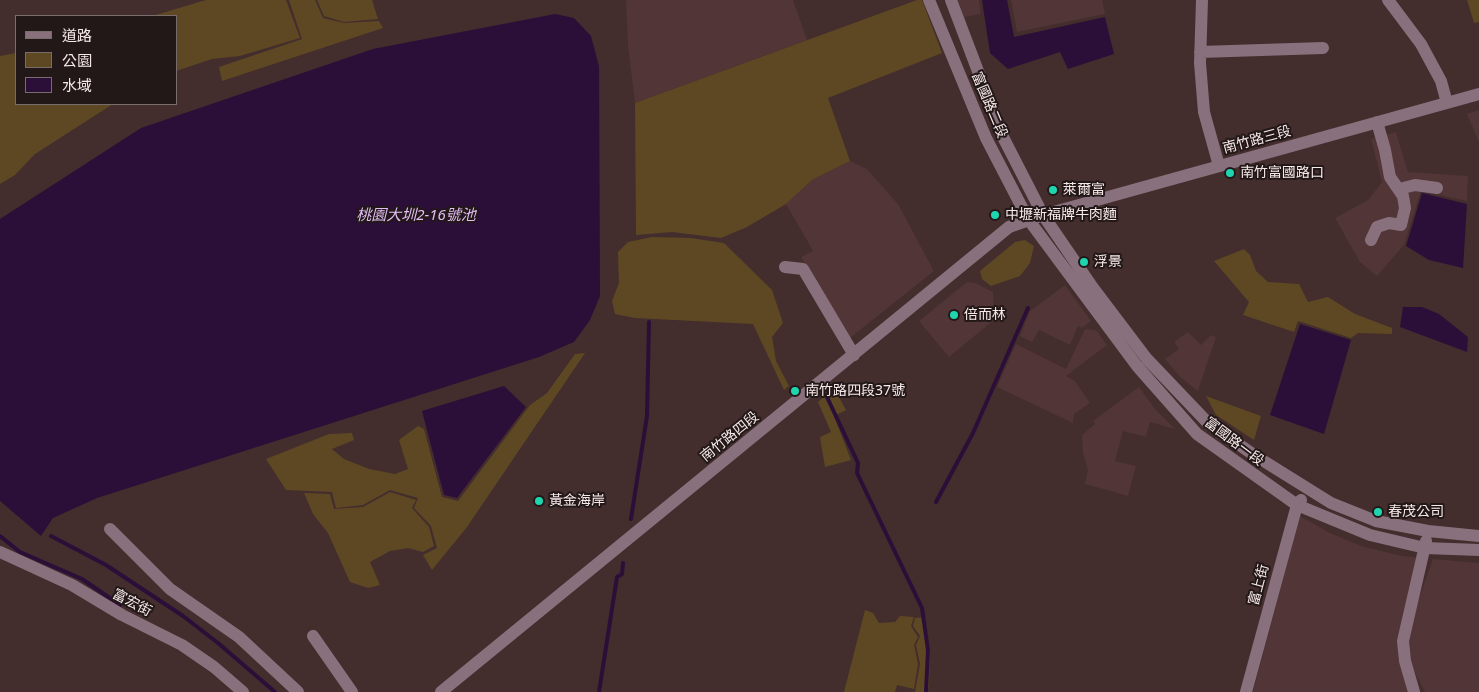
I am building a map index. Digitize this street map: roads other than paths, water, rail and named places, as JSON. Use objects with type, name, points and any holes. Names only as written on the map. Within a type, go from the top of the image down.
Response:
[{"type":"street","name":"富國路二段","points":[[929,0],[986,138],[1028,219]]},
{"type":"street","name":"富國路二段","points":[[951,0],[1003,137],[1043,215]]},
{"type":"street","points":[[1202,0],[1200,52],[1204,112],[1219,166]]},
{"type":"street","points":[[1388,0],[1421,44],[1441,82],[1447,103]]},
{"type":"street","points":[[1200,52],[1323,48]]},
{"type":"street","name":"南竹路三段","points":[[1043,215],[1479,94]]},
{"type":"street","points":[[1371,240],[1377,227],[1389,223],[1401,226],[1405,208],[1403,196],[1390,176],[1385,150],[1376,122]]},
{"type":"street","points":[[1399,189],[1416,185],[1436,188]]},
{"type":"street","name":"南竹路四段","points":[[441,692],[1009,227],[1043,215]]},
{"type":"street","name":"富國路一段","points":[[1043,215],[1090,285],[1147,359],[1208,423],[1308,489],[1331,502],[1376,521],[1428,531],[1479,536]]},
{"type":"street","name":"富國路一段","points":[[1028,219],[1137,366],[1197,434],[1297,505],[1370,534],[1425,548],[1479,550]]},
{"type":"street","points":[[785,266],[803,269],[854,355]]},
{"type":"street","name":"富上街","points":[[1246,692],[1297,505],[1308,489]]},
{"type":"street","points":[[110,529],[170,588],[239,638],[298,692]]},
{"type":"street","points":[[1414,692],[1405,661],[1403,641],[1428,531]]},
{"type":"street","name":"富宏街","points":[[0,552],[72,585],[122,615],[182,645],[214,667],[238,691]]},
{"type":"street","points":[[313,636],[352,692]]},
{"type":"water","points":[[982,0],[1007,0],[1014,37],[1105,17],[1114,54],[1068,69],[1060,52],[1008,69],[990,53]]},
{"type":"water","name":"桃園大圳2-16號池","points":[[555,14],[574,18],[591,36],[599,66],[600,296],[590,320],[574,342],[539,357],[97,498],[53,518],[41,536],[0,501],[0,219],[141,128],[373,49]]},
{"type":"water","points":[[1422,193],[1467,204],[1463,268],[1429,260],[1406,246]]},
{"type":"water","points":[[1403,307],[1422,307],[1439,314],[1468,337],[1467,352],[1400,327]]},
{"type":"water","points":[[1300,324],[1351,340],[1324,434],[1270,415]]},
{"type":"water","points":[[504,386],[526,407],[457,498],[444,495],[422,411]]},
{"type":"waterway","points":[[936,502],[973,433],[1028,308]]},
{"type":"waterway","points":[[631,519],[647,416],[649,322]]},
{"type":"waterway","points":[[826,395],[858,463],[857,473],[922,608],[928,650],[926,692]]},
{"type":"waterway","points":[[0,536],[20,552],[82,579],[120,605]]},
{"type":"waterway","points":[[51,536],[106,565],[183,616],[275,692]]},
{"type":"waterway","points":[[599,692],[617,577],[622,574],[623,563]]},
{"type":"place","name":"南竹富國路口","points":[[1230,173]]},
{"type":"place","name":"萊爾富","points":[[1053,190]]},
{"type":"place","name":"中壢新福牌牛肉麵","points":[[995,215]]},
{"type":"place","name":"浮景","points":[[1084,262]]},
{"type":"place","name":"倍而林","points":[[954,315]]},
{"type":"place","name":"南竹路四段37號","points":[[795,391]]},
{"type":"place","name":"黃金海岸","points":[[539,501]]},
{"type":"place","name":"春茂公司","points":[[1378,512]]}]
